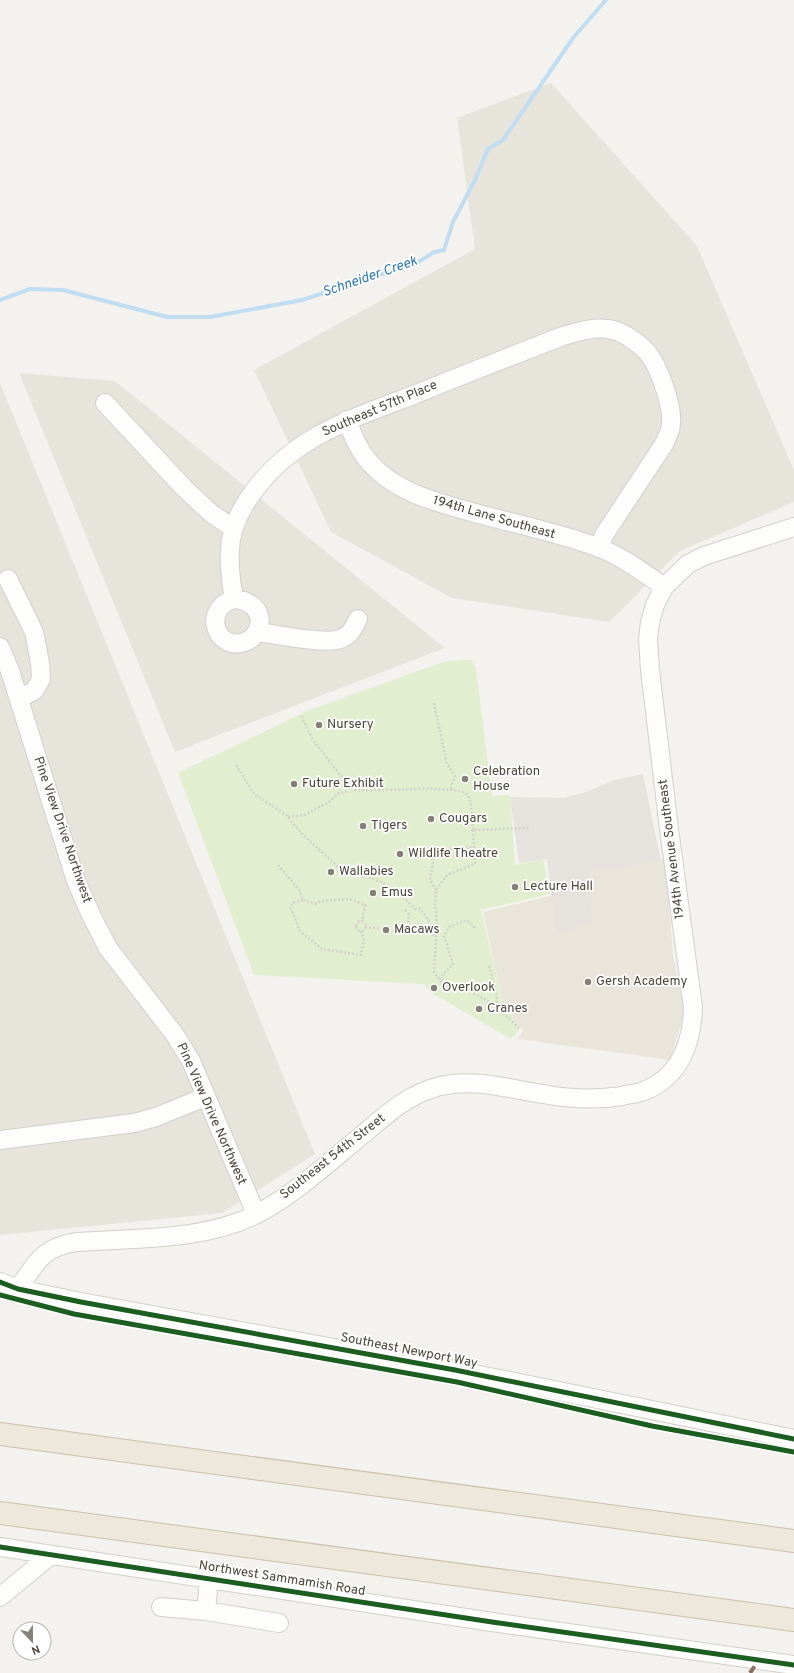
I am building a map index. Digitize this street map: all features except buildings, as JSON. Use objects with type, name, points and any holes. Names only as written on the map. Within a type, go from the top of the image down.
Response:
[{"type":"highway","points":[[0,1434],[794,1541]]},
{"type":"highway","points":[[0,1513],[794,1620]]},
{"type":"street","name":"Southeast 57th Place","points":[[234,599],[230,576],[230,550],[233,528],[246,502],[260,482],[295,448],[347,420],[562,336],[580,331],[609,330],[636,342],[648,353],[663,384],[672,418],[669,434],[664,444],[604,535],[599,548]]},
{"type":"street","points":[[105,403],[184,488],[212,514],[233,528]]},
{"type":"street","name":"194th Lane Southeast","points":[[347,420],[366,459],[385,476],[413,494],[441,504],[599,548],[628,561],[664,587]]},
{"type":"street","name":"194th Avenue Southeast","points":[[642,1092],[659,1084],[672,1072],[681,1060],[689,1042],[693,1007],[669,829],[648,639],[655,604],[664,587],[688,564],[704,556],[794,526]]},
{"type":"street","points":[[8,579],[34,632],[40,663],[41,679],[38,685],[35,690],[19,699]]},
{"type":"street","points":[[234,599],[248,602],[257,611],[259,618],[257,632],[253,637],[241,643],[227,641],[217,631],[215,618],[218,611],[227,601],[234,599]]},
{"type":"street","points":[[257,632],[306,638],[316,642],[330,642],[343,639],[352,631],[358,619]]},
{"type":"street","name":"Pine View Drive Northwest","points":[[0,647],[10,671],[76,881],[92,917],[108,948],[175,1035],[191,1061],[256,1214]]},
{"type":"street","name":"Southeast 54th Street","points":[[18,1289],[47,1250],[60,1244],[177,1235],[205,1231],[256,1214],[315,1175],[398,1104],[424,1090],[457,1083],[476,1083],[567,1097],[610,1098],[642,1092]]},
{"type":"street","points":[[0,1140],[134,1123],[156,1117],[205,1097]]},
{"type":"street","name":"Southeast Newport Way","points":[[0,1282],[18,1289],[81,1302],[455,1370],[794,1439]]},
{"type":"street","name":"Northwest Sammamish Road","points":[[0,1548],[561,1632],[754,1667],[794,1665]]},
{"type":"street","points":[[0,1597],[51,1555]]},
{"type":"street","points":[[206,1611],[209,1579]]},
{"type":"street","points":[[161,1608],[206,1611],[279,1623]]},
{"type":"path","points":[[434,703],[448,764],[455,776],[450,790]]},
{"type":"path","points":[[301,716],[313,740],[348,786],[354,790],[450,790],[462,791],[468,795],[473,830],[475,864],[447,875],[436,890],[435,906],[437,923],[434,972],[444,985],[454,986],[478,995],[496,1006],[519,1028]]},
{"type":"path","points":[[236,766],[254,794],[288,817],[303,835],[347,875],[362,875],[383,882],[401,894],[415,908],[420,909],[427,918],[436,936]]},
{"type":"path","points":[[288,817],[304,815],[329,802],[339,793],[349,792]]},
{"type":"path","points":[[473,830],[530,828]]},
{"type":"path","points":[[436,890],[430,880],[433,863],[431,851],[474,847]]},
{"type":"path","points":[[278,865],[300,892],[303,900]]},
{"type":"path","points":[[362,922],[356,925],[364,938],[361,955],[325,950],[300,930],[291,909],[292,903],[303,900],[315,904],[322,901],[350,899],[365,905],[366,907],[362,922],[365,927]]},
{"type":"path","points":[[405,910],[409,914],[408,923],[410,930]]},
{"type":"path","points":[[439,979],[454,964],[444,936],[449,927],[464,921],[470,922],[476,930]]},
{"type":"path","points":[[361,931],[365,927],[414,929],[436,936]]},
{"type":"path","points":[[489,966],[497,997],[496,1006]]},
{"type":"shaded area","points":[[551,83],[697,246],[794,470],[794,502],[680,551],[609,622],[452,598],[331,532],[254,370],[475,249],[457,118]]},
{"type":"shaded area","points":[[19,373],[115,381],[445,648],[175,752]]},
{"type":"shaded area","points":[[0,383],[315,1154],[222,1213],[0,1235]]},
{"type":"shaded area","points":[[643,774],[661,861],[590,872],[592,922],[572,930],[556,933],[547,859],[519,863],[510,797],[563,798],[586,792],[614,780]]},
{"type":"shaded area","name":"Gersh Academy","points":[[666,859],[673,956],[685,1011],[670,1060],[518,1039],[523,1030],[504,1007],[483,912],[558,894],[581,871]]},
{"type":"green space","points":[[471,660],[476,668],[492,796],[510,795],[515,865],[543,859],[550,894],[481,910],[504,1007],[521,1028],[511,1039],[430,992],[424,984],[254,975],[178,773],[307,711],[443,662]]},
{"type":"waterway","name":"Schneider Creek","points":[[0,300],[30,289],[63,290],[167,317],[210,317],[302,300],[417,263],[434,252],[444,250],[453,222],[475,180],[488,149],[503,140],[573,38],[606,0]]},
{"type":"marked path","points":[[750,1673],[759,1660]]},
{"type":"cycle path","points":[[0,1282],[18,1289],[81,1302],[455,1370],[794,1439]]},
{"type":"cycle path","points":[[0,1295],[74,1314],[457,1382],[652,1426],[794,1452]]},
{"type":"cycle path","points":[[0,1547],[492,1622],[794,1665]]},
{"type":"place","name":"Nursery","points":[[319,725]]},
{"type":"place","name":"Celebration House","points":[[465,779]]},
{"type":"place","name":"Future Exhibit","points":[[294,784]]},
{"type":"place","name":"Cougars","points":[[431,819]]},
{"type":"place","name":"Tigers","points":[[363,826]]},
{"type":"place","name":"Wildlife Theatre","points":[[400,854]]},
{"type":"place","name":"Wallabies","points":[[331,872]]},
{"type":"place","name":"Lecture Hall","points":[[515,887]]},
{"type":"place","name":"Emus","points":[[373,893]]},
{"type":"place","name":"Macaws","points":[[386,930]]},
{"type":"place","name":"Gersh Academy","points":[[588,982]]},
{"type":"place","name":"Overlook","points":[[434,988]]},
{"type":"place","name":"Cranes","points":[[479,1009]]}]
